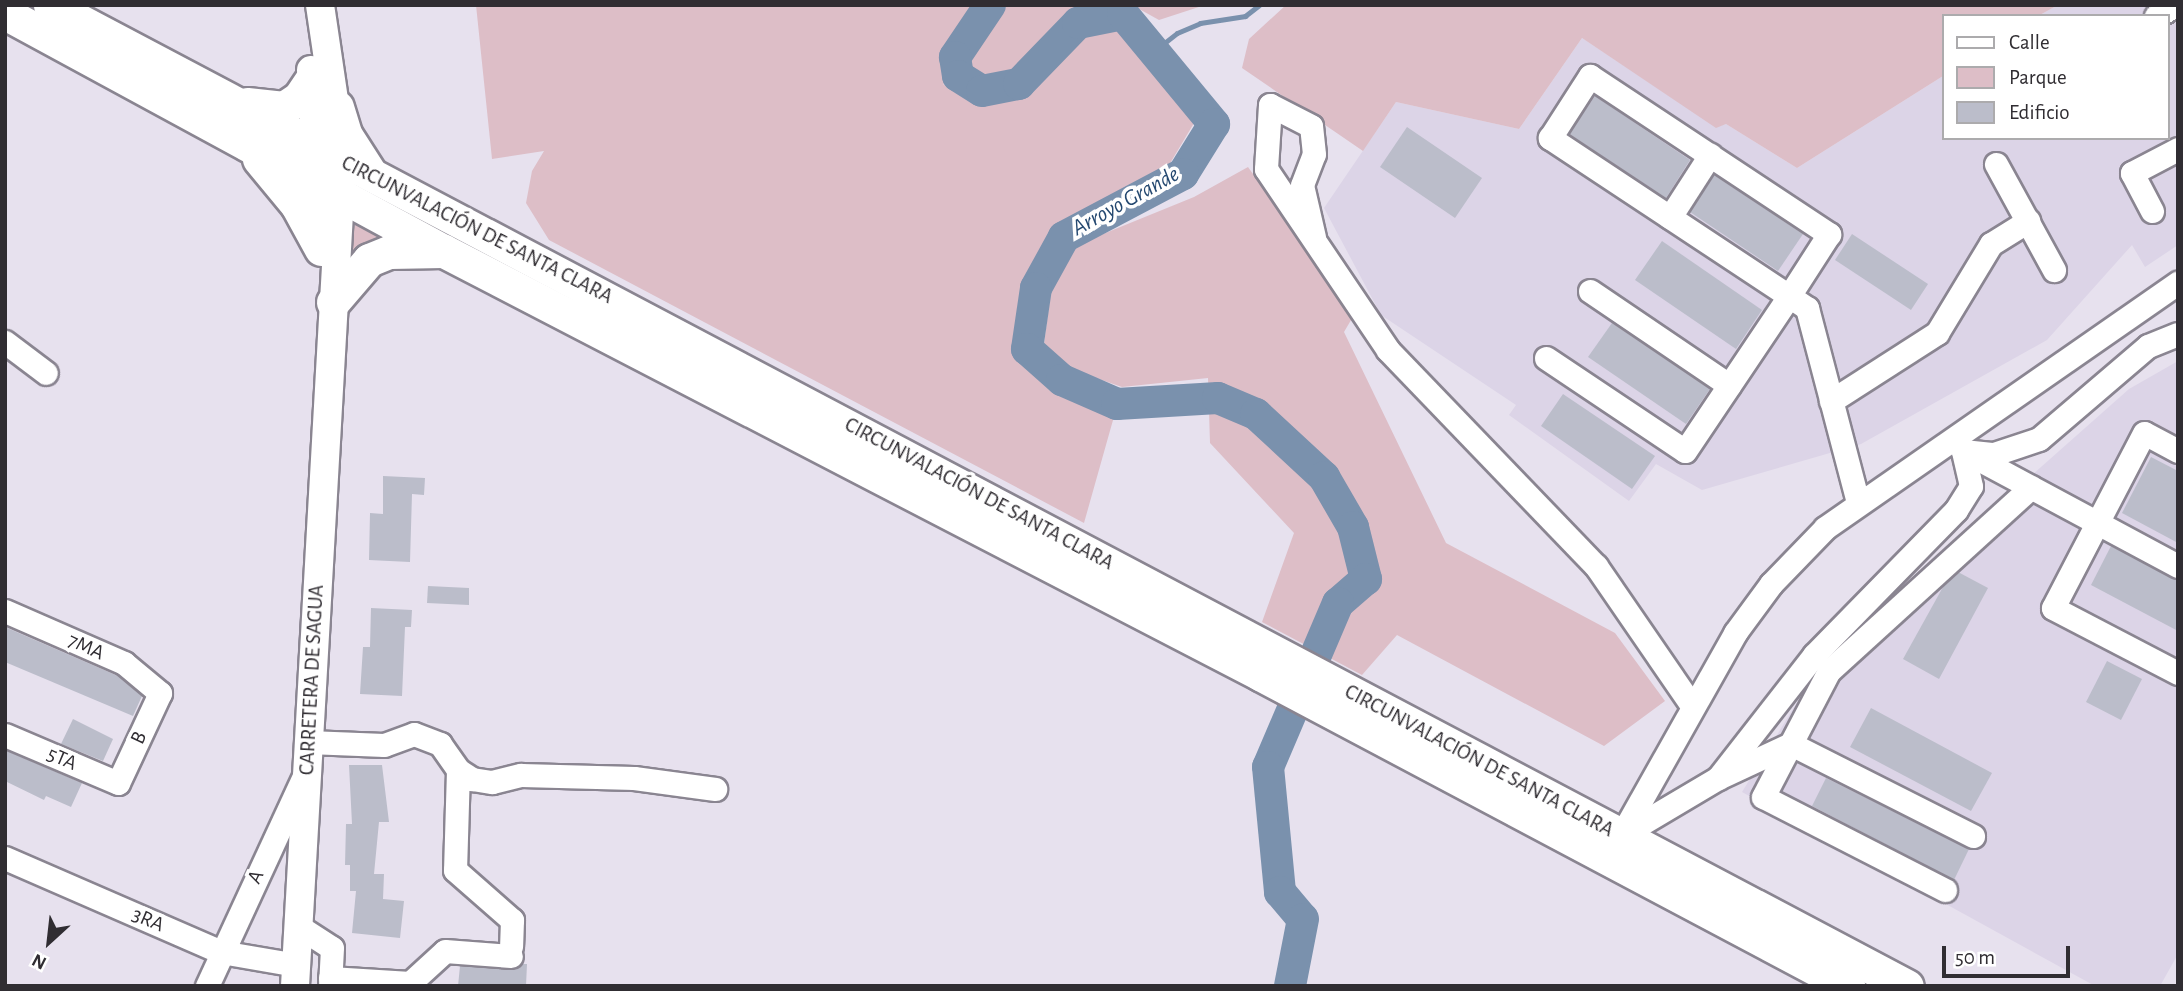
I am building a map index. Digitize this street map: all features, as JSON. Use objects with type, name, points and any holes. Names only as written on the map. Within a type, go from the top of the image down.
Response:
[{"type":"highway","name":"CIRCUNVALACIÓN DE SANTA CLARA","points":[[50,5],[236,101],[1264,661],[1614,848],[1848,986]]},
{"type":"highway","name":"CIRCUNVALACIÓN DE SANTA CLARA","points":[[5,13],[444,251],[1264,661]]},
{"type":"highway","points":[[236,101],[284,108],[299,98],[311,79]]},
{"type":"highway","points":[[337,107],[345,134],[372,175]]},
{"type":"highway","points":[[240,140],[297,205],[321,249]]},
{"type":"highway","points":[[333,302],[369,260],[389,252],[444,251]]},
{"type":"highway","name":"CIRCUNVALACIÓN DE SANTA CLARA","points":[[1614,848],[1907,986]]},
{"type":"main road","points":[[311,5],[311,79],[328,152]]},
{"type":"main road","points":[[320,5],[337,107],[328,152]]},
{"type":"main road","name":"CARRETERA DE SAGUA","points":[[296,975],[333,302],[328,152]]},
{"type":"main road","name":"CARRETERA DE SAGUA","points":[[328,375],[321,249],[329,188]]},
{"type":"street","points":[[2160,14],[2177,5]]},
{"type":"street","points":[[1546,358],[1685,451],[1789,296],[1829,234],[1590,76],[1550,138],[1789,296],[1808,308],[1858,503]]},
{"type":"street","points":[[1314,237],[1301,185],[1314,154],[1311,126],[1270,105],[1266,169],[1388,350],[1595,566],[1691,704]]},
{"type":"street","points":[[2152,211],[2132,173],[2178,149]]},
{"type":"street","points":[[1670,217],[1710,155]]},
{"type":"street","points":[[1996,164],[2054,270]]},
{"type":"street","points":[[1831,401],[1937,333],[1991,244],[2028,221]]},
{"type":"street","points":[[1614,848],[1691,704],[1771,584],[1825,528],[1858,503],[1955,446],[2178,283]]},
{"type":"street","points":[[1590,291],[1729,385]]},
{"type":"street","points":[[1955,446],[1994,454],[2039,439],[2148,346],[2178,334]]},
{"type":"street","points":[[5,342],[46,373]]},
{"type":"street","points":[[2178,451],[2144,433],[2053,608],[2178,673]]},
{"type":"street","points":[[1955,446],[2178,566]]},
{"type":"street","points":[[1718,778],[1814,654],[1956,510],[1971,486],[1955,446]]},
{"type":"street","points":[[1945,891],[1763,797],[1829,671],[2031,487]]},
{"type":"street","name":"7MA","points":[[5,611],[124,663],[160,694]]},
{"type":"street","name":"B","points":[[118,783],[160,694]]},
{"type":"street","points":[[308,755],[384,745],[414,734],[440,744],[458,770],[472,779],[492,782],[521,775],[634,778],[715,789]]},
{"type":"street","name":"5TA","points":[[5,735],[118,783]]},
{"type":"street","points":[[1614,848],[1718,778],[1791,744]]},
{"type":"street","points":[[1791,744],[1973,835]]},
{"type":"street","name":"A","points":[[207,986],[308,755]]},
{"type":"street","points":[[298,926],[332,948],[330,982],[411,983],[445,951],[511,951],[512,920],[455,870],[458,770]]},
{"type":"street","name":"3RA","points":[[5,858],[221,951],[296,975]]},
{"type":"shaded area","points":[[2058,5],[2178,5],[2178,245],[2145,267],[2132,245],[2047,340],[1861,444],[1702,490],[1656,464],[1629,501],[1509,415],[1516,405],[1381,315],[1324,208],[1396,102],[1519,129],[1582,38],[1716,127],[1726,124],[1797,168],[1941,77],[1941,140],[2169,140],[2169,14],[2042,14]]},
{"type":"shaded area","points":[[2178,361],[2178,954],[2160,986],[2095,986],[1742,792],[1823,660],[2129,389]]},
{"type":"green space","points":[[476,5],[1113,5],[1059,22],[1013,73],[943,84],[975,104],[1019,95],[1084,34],[1122,28],[1197,118],[1169,165],[1058,226],[1028,282],[1016,348],[1060,391],[1115,413],[1084,523],[549,240],[526,203],[532,171],[544,151],[492,159]]},
{"type":"green space","points":[[1132,5],[1205,5],[1159,20]]},
{"type":"green space","points":[[1286,5],[2058,5],[2042,14],[1941,14],[1941,77],[1797,168],[1726,124],[1716,128],[1582,38],[1519,129],[1396,102],[1363,151],[1242,68],[1249,39]]},
{"type":"green space","points":[[1248,167],[1354,315],[1344,332],[1446,543],[1615,633],[1665,701],[1604,746],[1397,635],[1362,675],[1262,622],[1294,533],[1210,443],[1208,378],[1122,387],[1073,370],[1044,344],[1051,290],[1076,245],[1194,197]]},
{"type":"green space","points":[[356,213],[408,240],[350,260]]},
{"type":"building","points":[[1595,96],[1690,160],[1666,198],[1569,134]]},
{"type":"building","points":[[1407,127],[1482,178],[1455,218],[1380,167]]},
{"type":"building","points":[[1714,175],[1803,234],[1778,271],[1690,212]]},
{"type":"building","points":[[1852,234],[1928,284],[1911,310],[1835,260]]},
{"type":"building","points":[[1662,241],[1762,310],[1736,349],[1635,280]]},
{"type":"building","points":[[1612,323],[1710,389],[1686,424],[1588,357]]},
{"type":"building","points":[[1563,394],[1655,456],[1632,489],[1541,426]]},
{"type":"building","points":[[2151,457],[2178,471],[2178,543],[2122,513]]},
{"type":"building","points":[[383,476],[425,478],[424,495],[412,494],[410,562],[369,560],[370,513],[383,514]]},
{"type":"building","points":[[2111,546],[2178,581],[2178,631],[2091,585]]},
{"type":"building","points":[[1958,572],[1988,588],[1939,679],[1903,659],[1943,587]]},
{"type":"building","points":[[428,586],[469,588],[469,605],[427,603]]},
{"type":"building","points":[[371,608],[412,610],[411,627],[405,627],[402,696],[360,694],[363,647],[370,647]]},
{"type":"building","points":[[5,627],[118,676],[142,696],[133,716],[5,662]]},
{"type":"building","points":[[2107,661],[2142,679],[2121,720],[2086,702]]},
{"type":"building","points":[[1871,708],[1992,773],[1971,811],[1850,747]]},
{"type":"building","points":[[73,719],[113,739],[103,761],[61,744]]},
{"type":"building","points":[[5,750],[82,783],[71,807],[46,796],[44,800],[5,781]]},
{"type":"building","points":[[349,765],[382,765],[389,822],[379,822],[374,874],[384,874],[383,899],[404,901],[400,938],[352,933],[356,891],[350,891],[350,865],[345,865],[346,824],[352,824]]},
{"type":"building","points":[[1826,778],[1969,849],[1954,880],[1812,806]]},
{"type":"building","points":[[527,964],[526,986],[458,986],[460,966],[510,970]]},
{"type":"waterway","name":"Arroyo Grande","points":[[990,5],[955,57],[958,76],[982,91],[1019,84],[1078,23],[1123,14],[1214,124],[1183,174],[1064,237],[1036,288],[1027,349],[1062,380],[1117,404],[1218,398],[1256,414],[1324,477],[1353,527],[1366,579],[1338,603],[1268,767],[1280,892],[1303,919],[1290,986]]},
{"type":"waterway","points":[[1154,51],[1177,33],[1200,23],[1245,16],[1259,5]]}]
